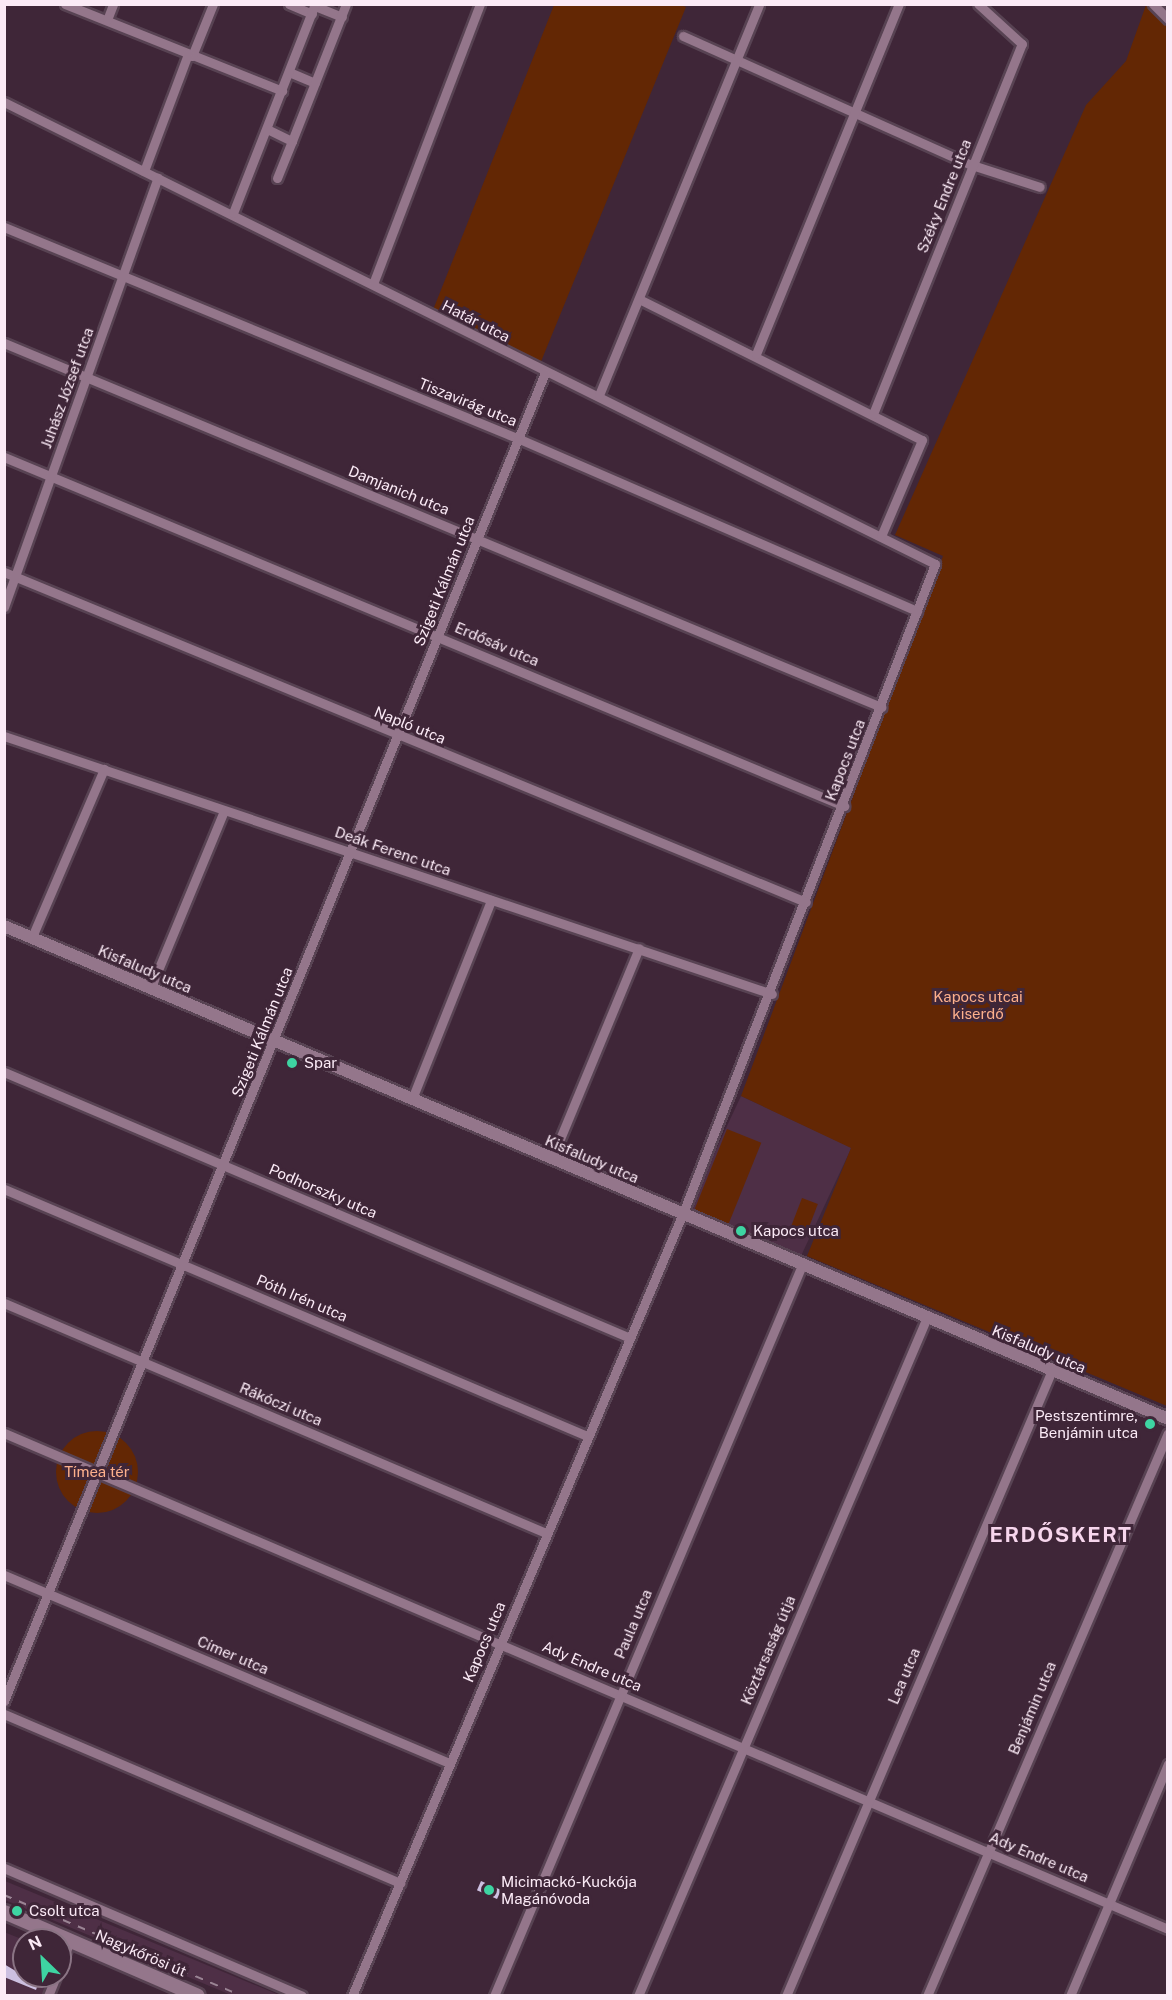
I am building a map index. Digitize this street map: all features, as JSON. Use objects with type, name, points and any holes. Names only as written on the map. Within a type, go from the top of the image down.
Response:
[{"type":"main road","name":"Nagykőrösi út","points":[[4,1912],[40,1928]]},
{"type":"main road","name":"Nagykőrösi út","points":[[72,1942],[198,1995]]},
{"type":"street","points":[[65,4],[91,9],[106,20],[282,91]]},
{"type":"street","points":[[106,20],[113,4]]},
{"type":"street","points":[[144,171],[213,4]]},
{"type":"street","points":[[289,4],[314,8],[342,17]]},
{"type":"street","points":[[277,178],[346,4]]},
{"type":"street","points":[[373,284],[480,4]]},
{"type":"street","points":[[599,396],[759,4]]},
{"type":"street","points":[[756,354],[900,4]]},
{"type":"street","name":"Széky Endre utca","points":[[873,414],[1022,44],[978,4]]},
{"type":"street","points":[[1153,4],[1167,19]]},
{"type":"street","points":[[233,213],[314,8]]},
{"type":"street","points":[[683,36],[736,62],[972,165],[1040,187]]},
{"type":"street","points":[[289,72],[315,83]]},
{"type":"street","name":"Határ utca","points":[[4,102],[233,213],[545,373],[599,396],[935,564]]},
{"type":"street","points":[[267,129],[292,141]]},
{"type":"street","name":"Juhász József utca","points":[[4,607],[158,178]]},
{"type":"street","name":"Tiszavirág utca","points":[[4,227],[517,438],[917,611]]},
{"type":"street","points":[[639,299],[756,354],[922,440],[881,536]]},
{"type":"street","name":"Damjanich utca","points":[[4,343],[881,707]]},
{"type":"street","name":"Szigeti Kálmán utca","points":[[4,1701],[50,1593],[96,1471],[275,1042],[545,373]]},
{"type":"street","name":"Erdősáv utca","points":[[4,457],[844,806]]},
{"type":"street","name":"Kapocs utca","points":[[352,1995],[499,1643],[683,1214],[772,994],[935,564]]},
{"type":"street","name":"Napló utca","points":[[4,572],[806,903]]},
{"type":"street","name":"Deák Ferenc utca","points":[[4,736],[772,994]]},
{"type":"street","points":[[32,937],[104,769]]},
{"type":"street","points":[[151,987],[224,811]]},
{"type":"street","points":[[412,1099],[490,900]]},
{"type":"street","name":"Kisfaludy utca","points":[[4,926],[1167,1419]]},
{"type":"street","points":[[552,1158],[639,948]]},
{"type":"street","name":"Podhorszky utca","points":[[4,1072],[630,1338]]},
{"type":"street","name":"Póth Irén utca","points":[[4,1189],[587,1436]]},
{"type":"street","name":"Paula utca","points":[[494,1995],[802,1265]]},
{"type":"street","name":"Rákóczi utca","points":[[4,1303],[546,1533]]},
{"type":"street","name":"Köztársaság útja","points":[[638,1995],[927,1317]]},
{"type":"street","name":"Lea utca","points":[[786,1995],[1052,1370]]},
{"type":"street","name":"Ady Endre utca","points":[[4,1433],[620,1693],[1167,1929]]},
{"type":"street","name":"Benjámin utca","points":[[927,1995],[1167,1433]]},
{"type":"street","name":"Címer utca","points":[[4,1575],[449,1763]]},
{"type":"street","points":[[4,1714],[400,1883]]},
{"type":"street","points":[[1070,1995],[1167,1764]]},
{"type":"street","points":[[4,1868],[302,1995]]},
{"type":"shaded area","points":[[741,1096],[852,1148],[800,1259],[689,1207]]},
{"type":"shaded area","points":[[4,1881],[279,1995],[231,1995],[5,1900]]},
{"type":"shaded area","points":[[4,1932],[12,1935],[12,1988],[51,1988],[48,1995],[5,1995]]},
{"type":"green space","points":[[678,4],[686,7],[540,364],[433,310],[554,5]]},
{"type":"green space","name":"Kapocs utcai kiserdő","points":[[1146,5],[1168,24],[1167,1406],[807,1256],[851,1148],[741,1096],[943,556],[895,535],[1086,105],[1126,61]]},
{"type":"green space","points":[[727,1129],[761,1143],[729,1224],[694,1210]]},
{"type":"green space","points":[[802,1198],[818,1204],[807,1233],[791,1227]]},
{"type":"green space","name":"Tímea tér","points":[[97,1431],[113,1434],[126,1443],[135,1456],[138,1472],[135,1488],[126,1501],[113,1510],[97,1513],[81,1510],[68,1501],[59,1488],[56,1472],[59,1456],[68,1443],[81,1434]]},
{"type":"building","name":"Micimackó-Kuckója Magánóvoda","points":[[481,1881],[501,1890],[497,1899],[477,1890]]},
{"type":"building","points":[[4,1964],[12,1969],[12,1980],[4,1977]]},
{"type":"railway","points":[[4,1895],[242,1996]]},
{"type":"place","name":"Spar","points":[[292,1063]]},
{"type":"place","name":"Kapocs utca","points":[[741,1231]]},
{"type":"place","name":"Pestszentimre, Benjámin utca","points":[[1150,1424]]},
{"type":"place","name":"Micimackó-Kuckója Magánóvoda","points":[[489,1890]]},
{"type":"place","name":"Csolt utca","points":[[17,1911]]},
{"type":"district","name":"ERDŐSKERT","points":[[1061,1535]]}]
